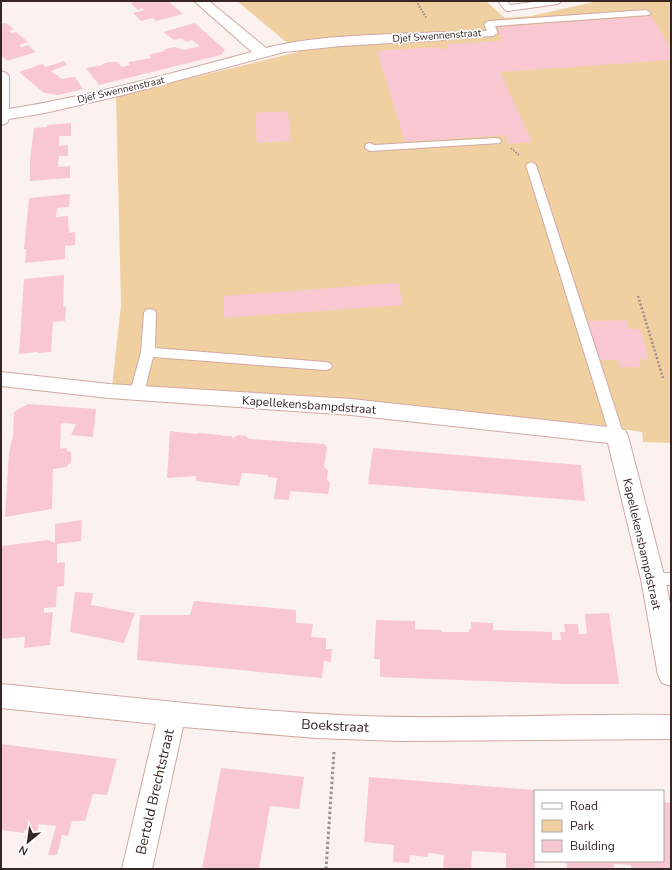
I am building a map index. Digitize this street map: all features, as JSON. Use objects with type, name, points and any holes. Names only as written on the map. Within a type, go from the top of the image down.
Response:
[{"type":"street","points":[[201,1],[264,54]]},
{"type":"street","name":"Djef Swennenstraat","points":[[2,115],[45,108],[116,92],[284,48],[442,36]]},
{"type":"street","points":[[1,76],[1,120]]},
{"type":"street","name":"Kapellekensbampdstraat","points":[[1,379],[109,391],[351,407],[617,436],[662,579],[671,675]]},
{"type":"street","name":"Boekstraat","points":[[1,696],[226,720],[336,727],[447,730],[633,726],[671,727]]},
{"type":"street","name":"Bertold Brechtstraat","points":[[137,869],[172,714]]},
{"type":"lane","points":[[502,1],[508,8],[558,1]]},
{"type":"lane","name":"Djef Swennenstraat","points":[[442,36],[492,33],[489,24],[646,13]]},
{"type":"lane","points":[[370,146],[370,148],[496,141]]},
{"type":"lane","name":"Kapellekensbampdstraat","points":[[531,165],[617,436]]},
{"type":"lane","points":[[137,393],[148,352],[150,313]]},
{"type":"lane","points":[[148,352],[325,366]]},
{"type":"path","points":[[496,141],[508,146],[531,165]]},
{"type":"path","points":[[638,296],[663,378]]},
{"type":"path","points":[[326,869],[336,727]]},
{"type":"green space","points":[[237,1],[486,1],[505,18],[531,16],[598,1],[671,1],[671,443],[643,442],[642,432],[592,424],[344,403],[112,387],[121,305],[116,96],[298,52]]},
{"type":"building","points":[[138,1],[168,1],[183,14],[156,21],[153,18],[141,21],[133,13],[144,10],[142,8],[138,10],[130,3]]},
{"type":"building","points":[[651,16],[671,49],[671,60],[500,72],[532,142],[508,144],[505,135],[405,142],[377,51],[438,47],[439,49],[448,49],[446,44],[502,41],[498,27]]},
{"type":"building","points":[[6,23],[14,29],[9,31],[12,33],[16,32],[28,42],[19,45],[22,47],[28,45],[36,52],[7,61],[1,55],[1,24]]},
{"type":"building","points":[[195,23],[225,50],[221,55],[99,85],[86,68],[103,65],[102,64],[109,62],[117,62],[122,67],[130,65],[128,62],[151,58],[149,55],[164,51],[165,49],[175,47],[184,50],[200,46],[192,40],[186,42],[181,38],[174,40],[163,32]]},
{"type":"building","points":[[64,61],[67,65],[51,71],[62,79],[75,77],[83,89],[58,95],[44,93],[19,72],[42,64],[46,67]]},
{"type":"building","points":[[288,111],[291,141],[257,143],[255,113]]},
{"type":"building","points":[[71,123],[71,136],[59,136],[59,146],[68,145],[68,156],[59,156],[58,167],[70,166],[70,178],[30,181],[30,159],[34,128],[47,127],[47,125]]},
{"type":"building","points":[[70,194],[69,207],[57,208],[56,217],[68,216],[69,233],[75,232],[75,245],[65,246],[65,259],[25,263],[26,249],[24,249],[29,198]]},
{"type":"building","points":[[64,275],[63,307],[66,306],[65,321],[53,322],[51,352],[19,354],[24,279]]},
{"type":"building","points":[[398,283],[403,305],[224,318],[223,296]]},
{"type":"building","points":[[626,320],[629,329],[640,329],[649,359],[638,359],[640,367],[620,367],[618,360],[599,360],[588,321]]},
{"type":"building","points":[[28,404],[96,409],[93,437],[71,435],[76,424],[61,423],[60,449],[67,448],[67,451],[71,452],[71,463],[67,465],[67,467],[53,469],[52,509],[5,517],[9,453],[13,436],[14,412]]},
{"type":"building","points":[[170,431],[231,436],[233,438],[238,435],[246,436],[249,439],[324,444],[327,447],[324,467],[328,470],[327,479],[330,483],[328,494],[290,491],[289,500],[274,499],[277,478],[268,477],[268,475],[242,473],[239,486],[196,481],[196,476],[167,478]]},
{"type":"building","points":[[373,448],[581,465],[585,501],[368,484]]},
{"type":"building","points":[[82,520],[81,541],[57,544],[57,563],[65,562],[64,586],[57,587],[56,607],[44,608],[44,613],[53,612],[50,645],[24,648],[25,637],[1,639],[2,546],[48,540],[55,543],[55,524]]},
{"type":"building","points":[[75,592],[93,593],[91,605],[135,613],[124,643],[70,632]]},
{"type":"building","points":[[194,601],[296,610],[296,623],[313,624],[311,637],[326,638],[326,649],[332,649],[331,662],[324,661],[322,678],[137,660],[140,615],[190,615]]},
{"type":"building","points":[[609,613],[619,684],[565,684],[380,677],[380,659],[374,659],[376,620],[415,621],[415,629],[442,630],[442,632],[469,632],[469,629],[471,629],[471,622],[493,623],[493,630],[552,632],[552,640],[561,640],[560,632],[565,632],[564,624],[578,624],[579,634],[587,634],[585,614]]},
{"type":"building","points":[[1,744],[117,759],[107,795],[93,794],[85,821],[72,821],[68,836],[62,835],[57,855],[48,855],[56,826],[39,824],[35,839],[25,838],[27,830],[24,830],[24,833],[1,830]]},
{"type":"building","points":[[221,768],[304,777],[299,809],[270,806],[259,869],[202,869]]},
{"type":"building","points":[[369,777],[535,790],[535,869],[506,869],[506,853],[472,851],[471,869],[443,868],[444,855],[428,853],[428,857],[410,855],[409,863],[393,862],[394,845],[364,842]]},
{"type":"building","points":[[664,802],[671,803],[671,868],[631,869],[631,865],[614,864],[615,869],[567,869],[566,862],[664,862]]}]
